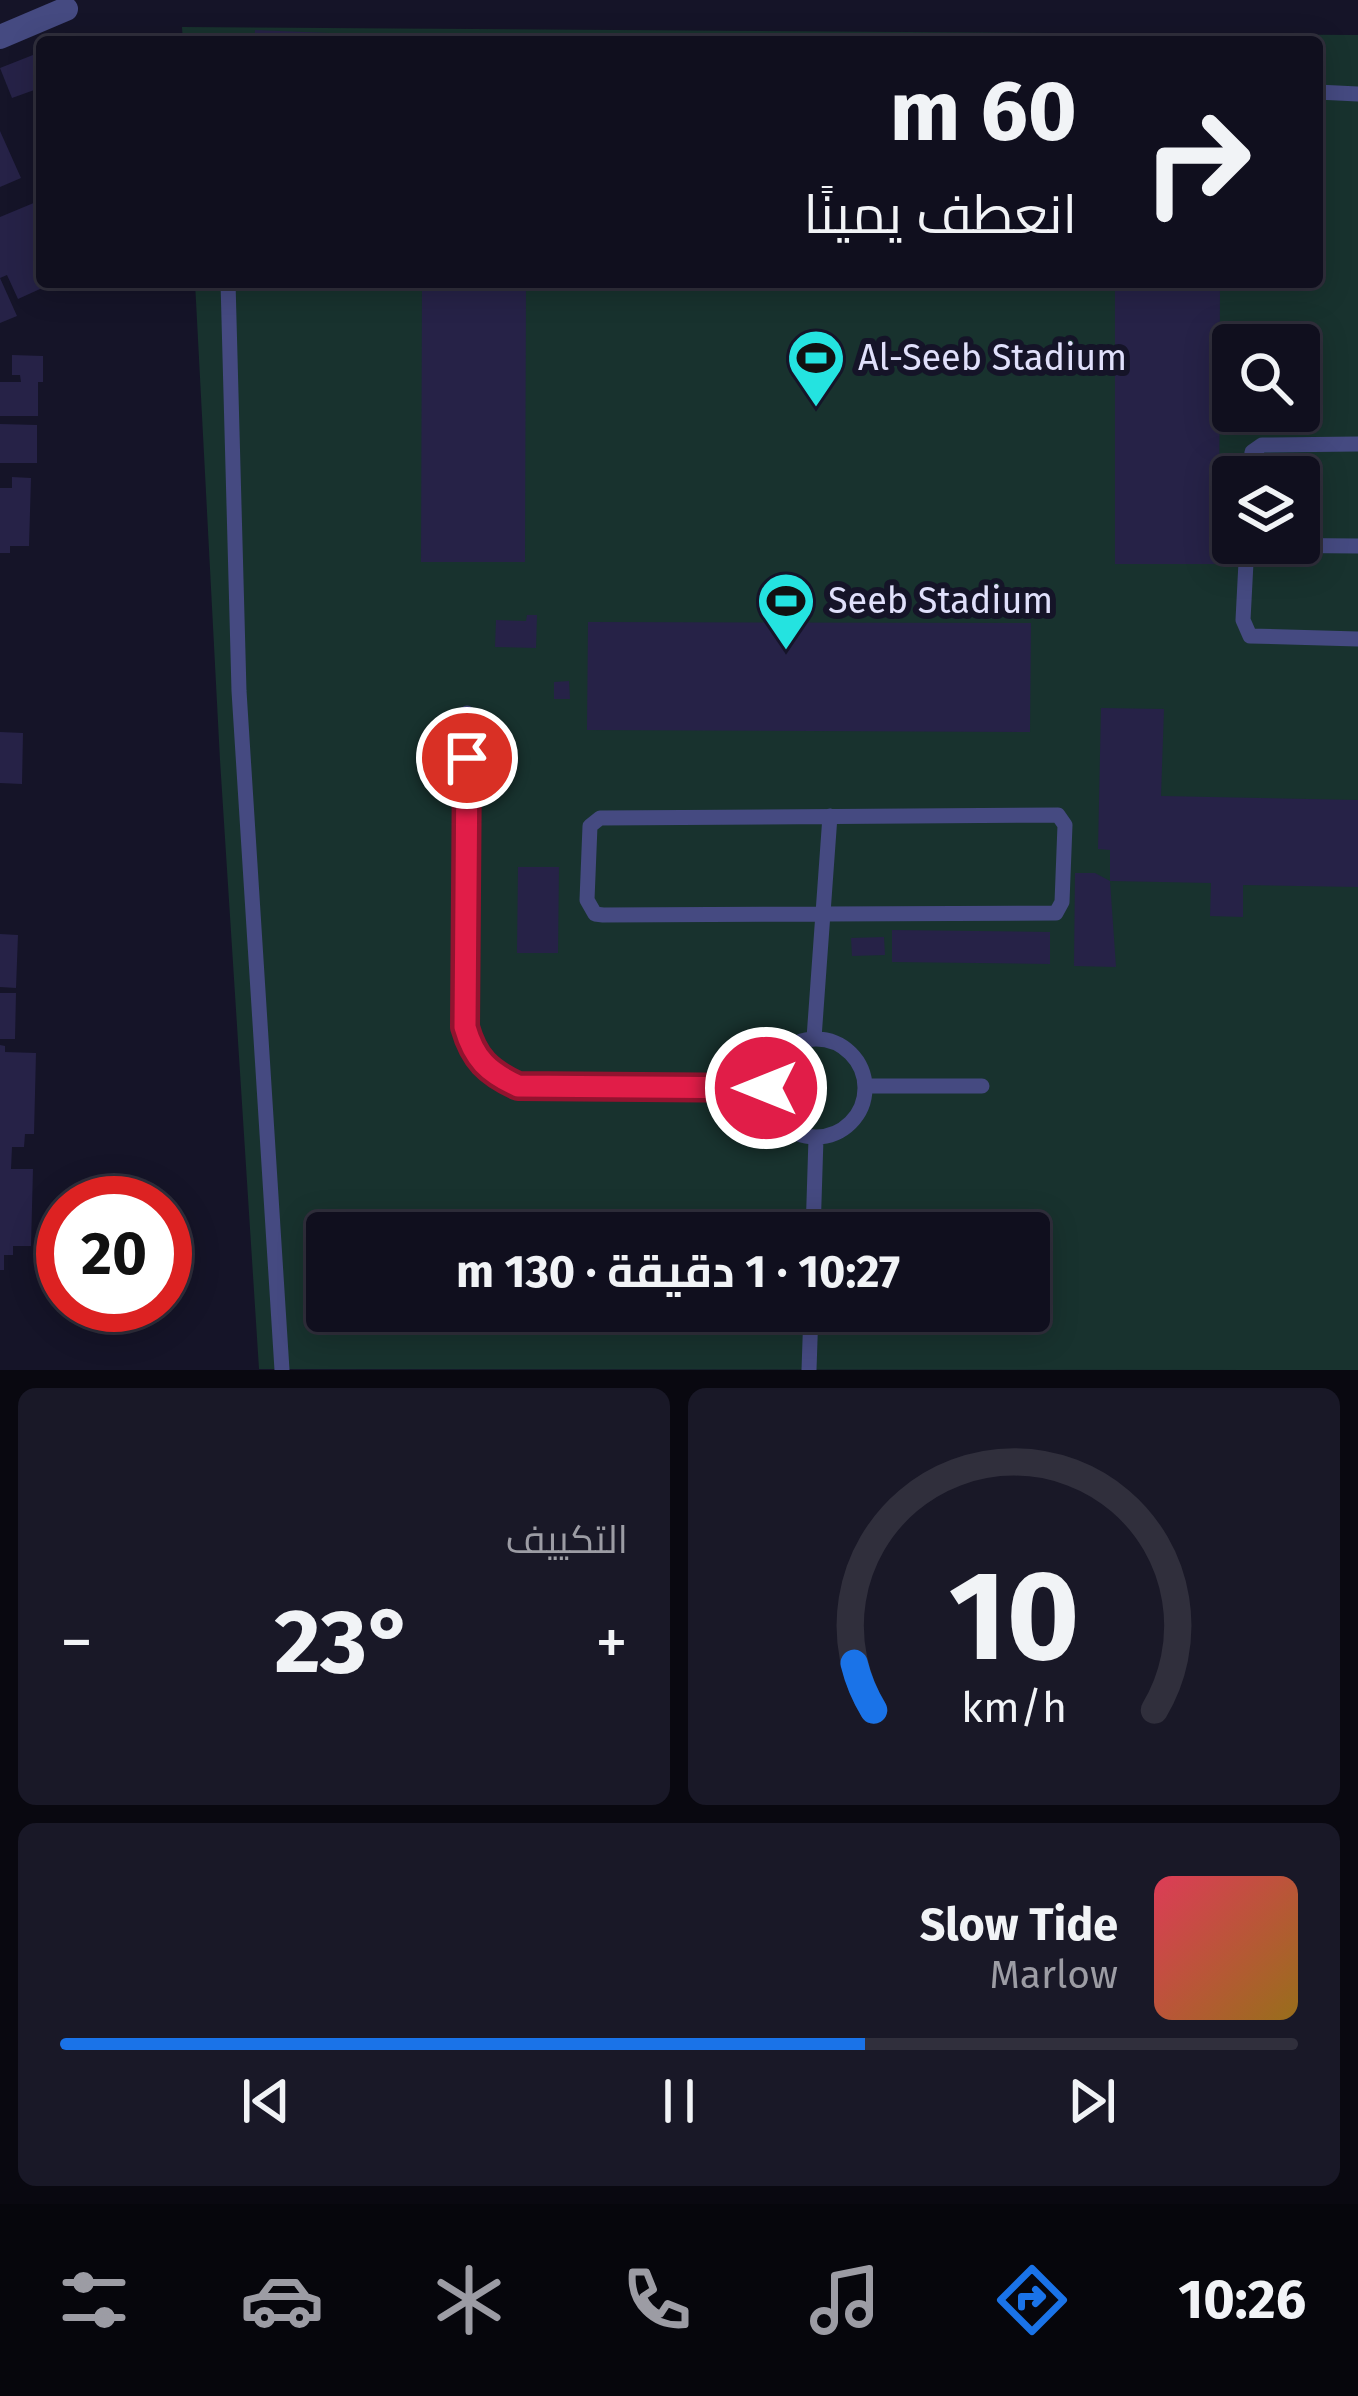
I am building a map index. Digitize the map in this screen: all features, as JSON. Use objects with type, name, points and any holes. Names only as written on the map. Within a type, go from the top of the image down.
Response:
[{"type":"street","points":[[0,37],[66,9]]},
{"type":"lane","points":[[1323,92],[1358,94]]},
{"type":"lane","points":[[228,288],[238,691],[282,1370]]},
{"type":"lane","points":[[1252,456],[1262,445],[1358,444]]},
{"type":"lane","points":[[1320,545],[1358,546]]},
{"type":"lane","points":[[1246,564],[1244,620],[1250,636],[1358,639]]},
{"type":"lane","points":[[467,713],[465,1027],[472,1052],[491,1073],[518,1086],[766,1088]]},
{"type":"lane","points":[[1058,815],[1065,825],[1062,902],[1056,913],[826,911],[595,914],[587,900],[590,826],[600,818],[1058,815]]},
{"type":"lane","points":[[814,1038],[830,817]]},
{"type":"lane","points":[[814,1038],[833,1041],[850,1052],[861,1067],[865,1086],[862,1106],[851,1122],[835,1134],[816,1138],[797,1134],[781,1123],[770,1107],[766,1088],[770,1069],[781,1053],[796,1042],[814,1038]]},
{"type":"lane","points":[[865,1086],[982,1086]]},
{"type":"lane","points":[[814,1212],[816,1138]]},
{"type":"lane","points":[[809,1370],[810,1332]]},
{"type":"green space","name":"Seeb Stadium","points":[[182,27],[1358,35],[1358,1370],[259,1369],[195,288],[1323,288],[1323,36],[183,36]]},
{"type":"building","points":[[255,30],[329,33],[329,36],[254,36]]},
{"type":"building","points":[[36,54],[36,89],[12,98],[0,68]]},
{"type":"building","points":[[0,131],[21,178],[0,187]]},
{"type":"building","points":[[36,202],[36,288],[40,289],[18,299],[7,275],[0,278],[0,217]]},
{"type":"building","points":[[0,278],[17,316],[0,323]]},
{"type":"building","points":[[422,288],[526,288],[525,562],[421,562]]},
{"type":"building","points":[[1115,288],[1220,288],[1220,324],[1212,324],[1212,432],[1219,432],[1219,456],[1212,456],[1212,564],[1115,564]]},
{"type":"building","points":[[12,355],[43,356],[38,416],[0,416],[0,382],[21,382],[20,375],[12,375]]},
{"type":"building","points":[[0,424],[37,425],[37,463],[0,463]]},
{"type":"building","points":[[12,477],[31,478],[29,546],[10,546],[10,553],[0,553],[0,488],[12,488]]},
{"type":"building","points":[[527,615],[537,615],[536,648],[495,647],[496,620],[526,621]]},
{"type":"building","points":[[588,622],[1031,623],[1030,732],[587,730]]},
{"type":"building","points":[[569,681],[570,699],[554,699],[554,682]]},
{"type":"building","points":[[1101,708],[1164,709],[1161,796],[1358,800],[1358,887],[1243,885],[1243,917],[1210,916],[1211,883],[1110,881],[1110,850],[1098,849]]},
{"type":"building","points":[[0,732],[23,733],[22,784],[0,783]]},
{"type":"building","points":[[518,867],[559,867],[558,953],[517,953]]},
{"type":"building","points":[[1075,873],[1095,873],[1110,881],[1116,967],[1074,966]]},
{"type":"building","points":[[892,930],[1050,932],[1050,964],[892,962]]},
{"type":"building","points":[[0,934],[18,935],[16,988],[0,987]]},
{"type":"building","points":[[884,937],[885,955],[852,956],[851,938]]},
{"type":"building","points":[[0,993],[16,993],[15,1039],[0,1039]]},
{"type":"building","points":[[0,1045],[5,1052],[36,1053],[34,1134],[25,1134],[24,1147],[12,1147],[11,1169],[33,1169],[31,1246],[13,1246],[13,1255],[4,1255],[4,1270],[0,1270]]},
{"type":"place","name":"Al-Seeb Stadium","points":[[816,409]]},
{"type":"place","name":"Seeb Stadium","points":[[786,652]]},
{"type":"route","points":[[467,758],[465,1027],[472,1052],[491,1073],[518,1086],[766,1088]]}]
